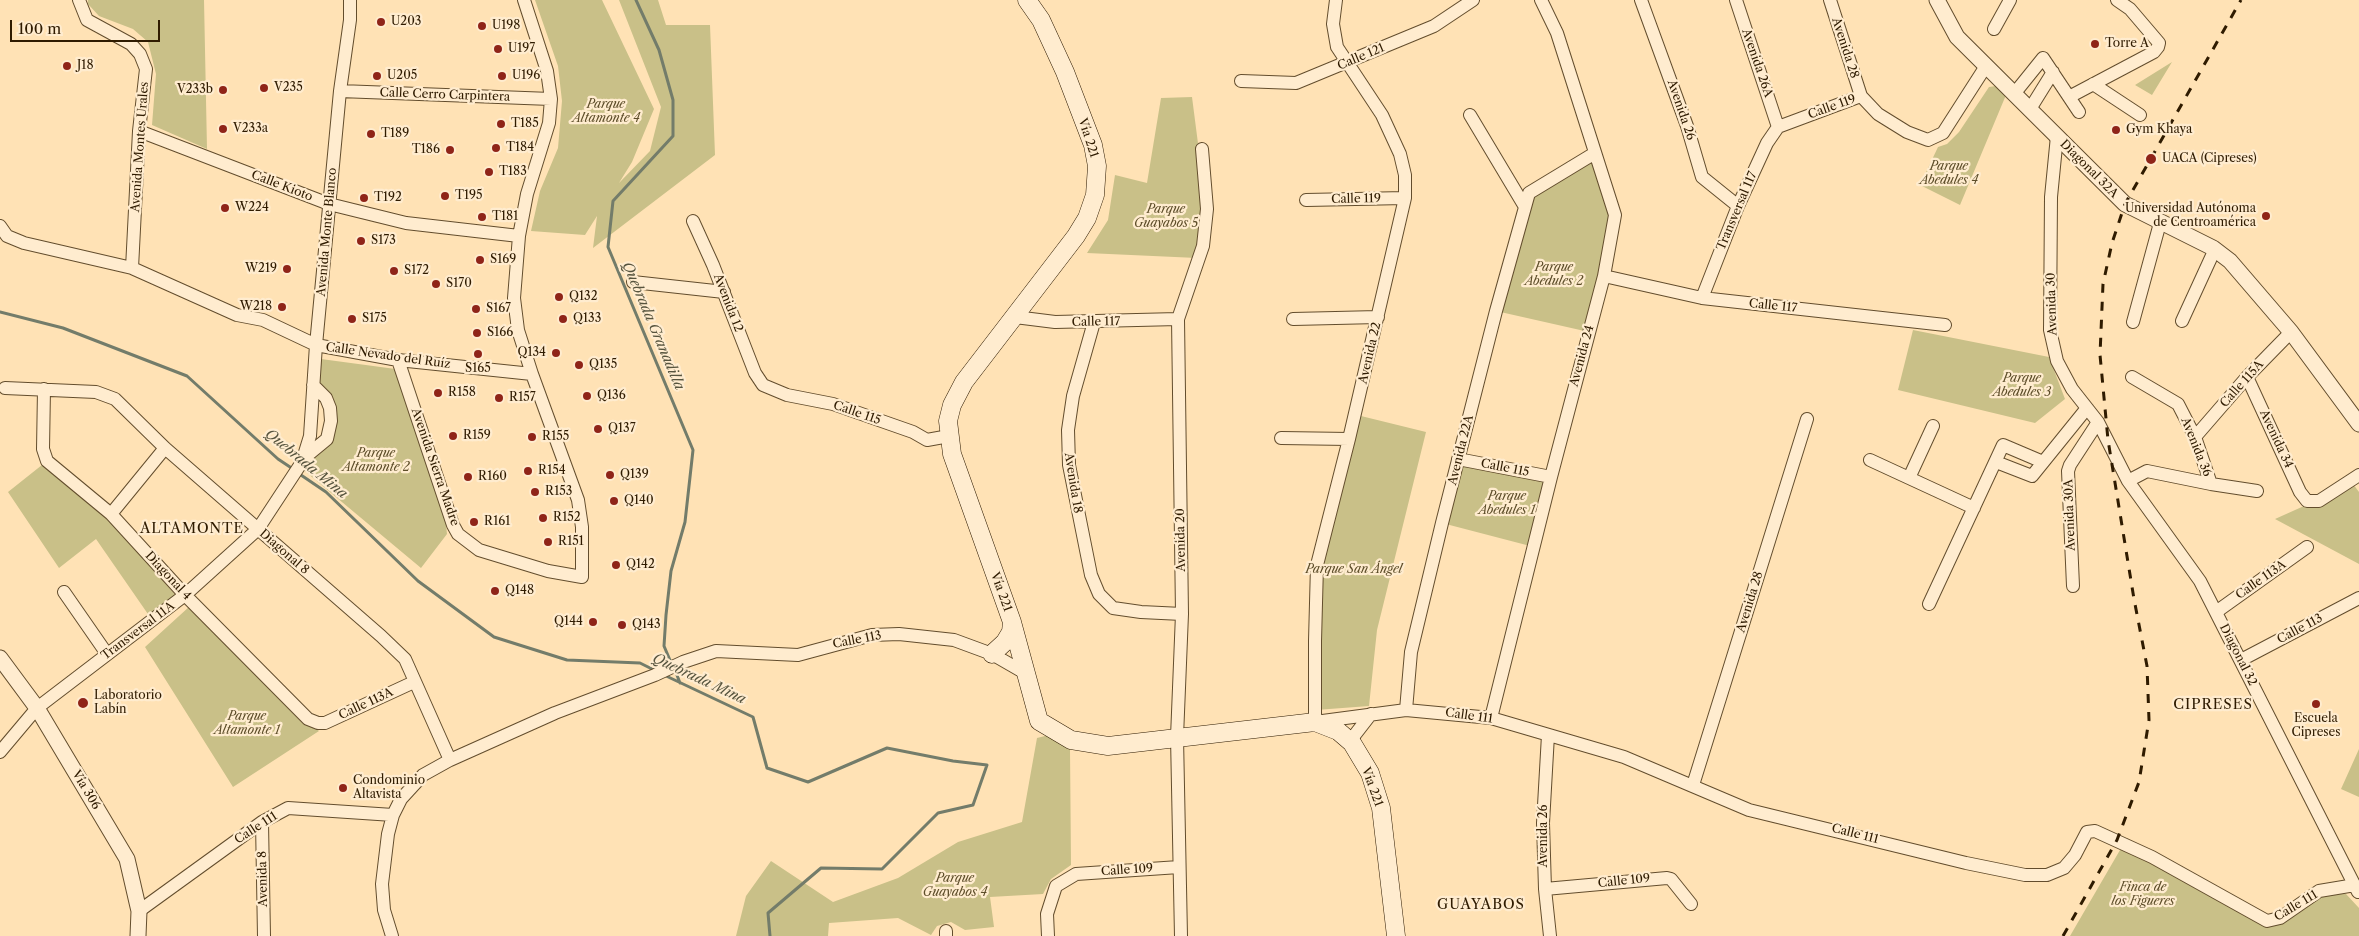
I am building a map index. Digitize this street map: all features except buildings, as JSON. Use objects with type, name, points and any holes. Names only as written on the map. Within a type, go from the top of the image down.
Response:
[{"type":"main road","name":"Vía 221","points":[[1027,0],[1041,20],[1065,72],[1093,144],[1097,166],[1095,196],[1087,218],[1073,240],[964,382],[952,405],[948,422],[952,454],[1012,622],[1040,720],[1071,740],[1108,746],[1315,722],[1338,731],[1350,741],[1370,773],[1381,808],[1396,936]]},
{"type":"main road","points":[[992,654],[1005,642],[1011,632],[1012,622]]},
{"type":"street","name":"Avenida Montes Urales","points":[[80,0],[87,20],[131,44],[140,54],[146,69],[139,131],[132,268]]},
{"type":"street","name":"Avenida Monte Blanco","points":[[303,460],[307,417],[313,390],[340,91],[350,20],[350,0]]},
{"type":"street","points":[[524,0],[547,71],[551,99],[549,123],[527,194],[519,236],[514,298],[518,330],[532,374]]},
{"type":"street","name":"Avenida 22","points":[[1315,722],[1317,566],[1349,439],[1405,198],[1405,175],[1400,154],[1382,115],[1337,47],[1333,36],[1336,0]]},
{"type":"street","name":"Calle 121","points":[[1241,81],[1296,83],[1434,26],[1473,0]]},
{"type":"street","name":"Avenida 24","points":[[1491,718],[1551,477],[1604,276],[1615,215],[1556,33],[1541,0]]},
{"type":"street","name":"Avenida 26","points":[[1641,0],[1688,126],[1702,177],[1738,206]]},
{"type":"street","name":"Avenida 26A","points":[[1736,0],[1778,127]]},
{"type":"street","name":"Avenida 28","points":[[1830,0],[1861,96]]},
{"type":"street","name":"Diagonal 32A","points":[[1937,0],[1957,36],[2125,204],[2215,249],[2230,261],[2291,332],[2359,424]]},
{"type":"street","points":[[1994,30],[2010,0]]},
{"type":"street","points":[[2069,97],[2154,52],[2158,47],[2159,43],[2130,9],[2117,0]]},
{"type":"street","points":[[2014,94],[2043,58],[2079,112]]},
{"type":"street","name":"Calle 119","points":[[1778,127],[1861,96],[1878,114],[1907,132],[1928,140],[1942,132],[1986,66]]},
{"type":"street","points":[[2030,109],[2053,72]]},
{"type":"street","points":[[2093,84],[2140,115]]},
{"type":"street","name":"Calle Cerro Carpintera","points":[[340,91],[551,99]]},
{"type":"street","points":[[1470,115],[1525,207]]},
{"type":"street","name":"Transversal 117","points":[[1702,298],[1738,206],[1767,143],[1778,127]]},
{"type":"street","name":"Calle Kioto","points":[[139,131],[330,204],[406,223],[519,236]]},
{"type":"street","name":"Avenida 30","points":[[2057,136],[2051,197],[2050,330],[2057,361],[2072,389],[2098,422],[2128,481]]},
{"type":"street","name":"Avenida 20","points":[[1181,936],[1176,737],[1182,614],[1178,319],[1203,246],[1207,209],[1202,149]]},
{"type":"street","name":"Avenida 22A","points":[[1406,710],[1411,652],[1458,459],[1529,193],[1595,153]]},
{"type":"street","name":"Calle 119","points":[[1306,200],[1405,198]]},
{"type":"street","name":"Avenida 12","points":[[693,221],[724,292],[755,373],[763,385]]},
{"type":"street","points":[[2133,322],[2160,223]]},
{"type":"street","name":"Calle Nevado del Ruíz","points":[[0,226],[7,236],[24,243],[132,268],[237,315],[263,320],[316,345],[398,360],[532,374]]},
{"type":"street","points":[[2182,321],[2215,249]]},
{"type":"street","name":"Calle 117","points":[[1604,276],[1702,298],[1945,325]]},
{"type":"street","points":[[633,282],[724,292]]},
{"type":"street","name":"Calle 117","points":[[1015,317],[1055,322],[1178,319]]},
{"type":"street","points":[[1293,319],[1378,317]]},
{"type":"street","name":"Avenida 18","points":[[1094,322],[1073,396],[1068,430],[1069,465],[1090,575],[1099,594],[1112,608],[1141,612],[1182,614]]},
{"type":"street","name":"Calle 115A","points":[[2195,437],[2246,376],[2291,332]]},
{"type":"street","name":"Avenida Sierra Madre","points":[[398,360],[453,525],[458,534],[479,550],[548,570],[582,577],[582,527],[578,500],[532,374]]},
{"type":"street","name":"Avenida 34","points":[[2246,376],[2300,492],[2307,501],[2319,501],[2359,475]]},
{"type":"street","name":"Avenida 36","points":[[2132,377],[2178,404],[2195,437],[2211,484]]},
{"type":"street","name":"Calle 115","points":[[763,385],[787,395],[833,404],[913,432],[927,440],[949,436]]},
{"type":"street","name":"Diagonal 8","points":[[6,388],[44,388],[96,392],[115,399],[165,448],[381,636],[405,660],[450,760]]},
{"type":"street","name":"Diagonal 4","points":[[44,388],[43,449],[46,462],[110,514],[185,595],[308,719],[318,723]]},
{"type":"street","points":[[258,529],[303,460],[326,439],[331,421],[330,408],[326,398],[313,390]]},
{"type":"street","points":[[1996,462],[2032,476],[2088,408]]},
{"type":"street","name":"Avenida 28","points":[[1694,785],[1807,419]]},
{"type":"street","name":"Avenida 30A","points":[[2073,586],[2068,471],[2098,422]]},
{"type":"street","points":[[1909,478],[1934,426]]},
{"type":"street","points":[[1282,438],[1349,439]]},
{"type":"street","points":[[1930,604],[2003,445],[2043,462]]},
{"type":"street","points":[[110,514],[165,448]]},
{"type":"street","name":"Calle 115","points":[[1458,459],[1551,477]]},
{"type":"street","points":[[1870,460],[1974,508]]},
{"type":"street","points":[[2128,481],[2147,471],[2211,484],[2257,490]]},
{"type":"street","name":"Diagonal 32","points":[[2128,481],[2200,582],[2357,889]]},
{"type":"street","name":"Transversal 11A","points":[[0,752],[37,708],[185,595],[258,529]]},
{"type":"street","name":"Calle 113A","points":[[2216,612],[2307,547]]},
{"type":"street","points":[[64,592],[107,654]]},
{"type":"street","name":"Calle 113","points":[[2241,660],[2359,598]]},
{"type":"street","name":"Calle 113","points":[[450,760],[555,713],[655,675],[683,662],[716,651],[727,650],[776,655],[798,655],[848,640],[899,634],[954,640],[992,654],[1026,673]]},
{"type":"street","name":"Vía 306","points":[[0,658],[37,708],[127,859],[139,911],[138,936]]},
{"type":"street","name":"Calle 113A","points":[[318,723],[325,723],[414,682]]},
{"type":"street","name":"Calle 111","points":[[1315,722],[1406,710],[1491,718],[1624,757],[1694,785],[1749,810],[1966,863],[2025,875],[2047,875],[2064,868],[2075,855],[2087,832],[2095,831],[2152,857],[2267,921],[2280,918],[2319,891],[2357,889]]},
{"type":"street","points":[[1350,741],[1370,714]]},
{"type":"street","name":"Avenida 26","points":[[1548,735],[1543,823],[1545,889],[1550,936]]},
{"type":"street","points":[[392,936],[384,910],[382,884],[384,854],[393,815],[410,787],[423,775],[450,760]]},
{"type":"street","name":"Calle 111","points":[[139,911],[262,822],[288,808],[393,815]]},
{"type":"street","name":"Avenida 8","points":[[262,822],[264,936]]},
{"type":"street","name":"Calle 109","points":[[1048,936],[1047,914],[1056,886],[1076,874],[1179,867]]},
{"type":"street","name":"Calle 109","points":[[1545,889],[1667,878],[1672,879],[1691,904]]},
{"type":"green space","points":[[88,0],[204,0],[207,149],[152,125],[156,74],[148,42],[133,29],[99,16],[88,4]]},
{"type":"green space","name":"Parque Altamonte 4","points":[[535,0],[602,0],[654,109],[632,162],[619,183],[650,151],[661,107],[619,0],[658,0],[666,25],[710,25],[715,155],[593,248],[597,216],[585,235],[531,231],[540,191],[558,148],[562,101],[558,66]]},
{"type":"green space","points":[[2172,62],[2152,95],[2135,85]]},
{"type":"green space","name":"Parque Abedules 4","points":[[1996,86],[2006,95],[1960,205],[1920,185],[1938,147],[1947,144],[1959,132],[1989,87]]},
{"type":"green space","name":"Parque Guayabos 5","points":[[1192,97],[1204,190],[1197,258],[1087,253],[1108,220],[1115,175],[1147,183],[1161,98]]},
{"type":"green space","name":"Parque Abedules 2","points":[[1595,153],[1615,215],[1589,332],[1496,311],[1529,193]]},
{"type":"green space","name":"Parque Abedules 3","points":[[1913,330],[2049,357],[2065,399],[2035,423],[1898,390]]},
{"type":"green space","name":"Parque Altamonte 2","points":[[321,359],[403,370],[443,496],[447,534],[421,568],[300,467],[331,424],[319,391]]},
{"type":"green space","name":"Parque San Ángel","points":[[1361,416],[1426,432],[1377,630],[1369,706],[1316,710],[1317,565]]},
{"type":"green space","name":"Parque Abedules 1","points":[[1458,459],[1551,477],[1534,547],[1442,523]]},
{"type":"green space","points":[[47,461],[105,513],[178,598],[150,617],[96,539],[59,568],[8,492]]},
{"type":"green space","points":[[2353,484],[2359,492],[2359,564],[2275,519]]},
{"type":"green space","name":"Parque Altamonte 1","points":[[190,606],[319,731],[233,787],[145,647]]},
{"type":"green space","name":"Parque Guayabos 4","points":[[1053,734],[1070,749],[1071,865],[1051,879],[1043,894],[990,897],[994,927],[965,930],[951,922],[937,926],[931,935],[898,918],[829,923],[828,936],[736,936],[746,896],[771,861],[833,902],[898,878],[958,842],[1022,822],[1037,738]]},
{"type":"green space","points":[[2359,749],[2359,797],[2341,789]]},
{"type":"green space","name":"Finca de los Figueres","points":[[2127,838],[2269,920],[2320,891],[2346,894],[2359,908],[2359,936],[2070,936]]},
{"type":"waterway","name":"Quebrada Granadilla","points":[[636,0],[659,50],[673,100],[673,136],[613,201],[608,247],[693,450],[685,522],[671,571],[666,615],[664,646],[672,665]]},
{"type":"waterway","name":"Quebrada Mina","points":[[0,312],[63,328],[187,376],[278,459],[293,469]]},
{"type":"waterway","name":"Quebrada Mina","points":[[298,473],[326,492],[418,581],[494,637],[567,660],[640,663],[656,671]]},
{"type":"waterway","name":"Quebrada Mina","points":[[675,670],[680,683]]},
{"type":"waterway","name":"Quebrada Mina","points":[[664,675],[753,717],[767,768],[808,782],[887,748],[953,761],[987,765],[973,805],[938,813],[882,869],[821,868],[768,913],[770,936]]},
{"type":"railway","points":[[2063,936],[2117,840],[2139,782],[2149,720],[2147,666],[2108,440],[2100,355],[2103,284],[2112,243],[2125,204],[2241,0]]},
{"type":"place","name":"U203","points":[[381,22]]},
{"type":"place","name":"U198","points":[[482,26]]},
{"type":"place","name":"Torre A","points":[[2095,44]]},
{"type":"place","name":"U197","points":[[498,49]]},
{"type":"place","name":"J18","points":[[67,66]]},
{"type":"place","name":"U205","points":[[377,76]]},
{"type":"place","name":"U196","points":[[502,76]]},
{"type":"place","name":"V235","points":[[264,88]]},
{"type":"place","name":"V233b","points":[[223,90]]},
{"type":"place","name":"T185","points":[[501,124]]},
{"type":"place","name":"V233a","points":[[223,129]]},
{"type":"place","name":"Gym Khaya","points":[[2116,130]]},
{"type":"place","name":"T189","points":[[371,134]]},
{"type":"place","name":"T184","points":[[496,148]]},
{"type":"place","name":"T186","points":[[450,150]]},
{"type":"place","name":"UACA (Cipreses)","points":[[2151,159]]},
{"type":"place","name":"T183","points":[[489,172]]},
{"type":"place","name":"T195","points":[[445,196]]},
{"type":"place","name":"T192","points":[[364,198]]},
{"type":"place","name":"W224","points":[[225,208]]},
{"type":"place","name":"Universidad Autónoma de Centroamérica","points":[[2266,216]]},
{"type":"place","name":"T181","points":[[482,217]]},
{"type":"place","name":"S173","points":[[361,241]]},
{"type":"place","name":"S169","points":[[480,260]]},
{"type":"place","name":"W219","points":[[287,269]]},
{"type":"place","name":"S172","points":[[394,271]]},
{"type":"place","name":"S170","points":[[436,284]]},
{"type":"place","name":"Q132","points":[[559,297]]},
{"type":"place","name":"W218","points":[[282,307]]},
{"type":"place","name":"S167","points":[[476,309]]},
{"type":"place","name":"S175","points":[[352,319]]},
{"type":"place","name":"Q133","points":[[563,319]]},
{"type":"place","name":"S166","points":[[477,333]]},
{"type":"place","name":"Q134","points":[[556,353]]},
{"type":"place","name":"S165","points":[[478,354]]},
{"type":"place","name":"Q135","points":[[579,365]]},
{"type":"place","name":"R158","points":[[438,393]]},
{"type":"place","name":"Q136","points":[[587,396]]},
{"type":"place","name":"R157","points":[[499,398]]},
{"type":"place","name":"Q137","points":[[598,429]]},
{"type":"place","name":"R159","points":[[453,436]]},
{"type":"place","name":"R155","points":[[532,437]]},
{"type":"place","name":"R154","points":[[528,471]]},
{"type":"place","name":"Q139","points":[[610,475]]},
{"type":"place","name":"R160","points":[[468,477]]},
{"type":"place","name":"R153","points":[[535,492]]},
{"type":"place","name":"Q140","points":[[614,501]]},
{"type":"place","name":"R152","points":[[543,518]]},
{"type":"place","name":"R161","points":[[474,522]]},
{"type":"place","name":"R151","points":[[548,542]]},
{"type":"place","name":"Q142","points":[[616,565]]},
{"type":"place","name":"Q148","points":[[495,591]]},
{"type":"place","name":"Q144","points":[[593,622]]},
{"type":"place","name":"Q143","points":[[622,625]]},
{"type":"place","name":"Laboratorio Labín","points":[[83,703]]},
{"type":"place","name":"Escuela Cipreses","points":[[2316,704]]},
{"type":"place","name":"Condominio Altavista","points":[[343,788]]},
{"type":"district","name":"ALTAMONTE","points":[[192,529]]},
{"type":"district","name":"CIPRESES","points":[[2213,705]]},
{"type":"district","name":"GUAYABOS","points":[[1481,905]]}]
